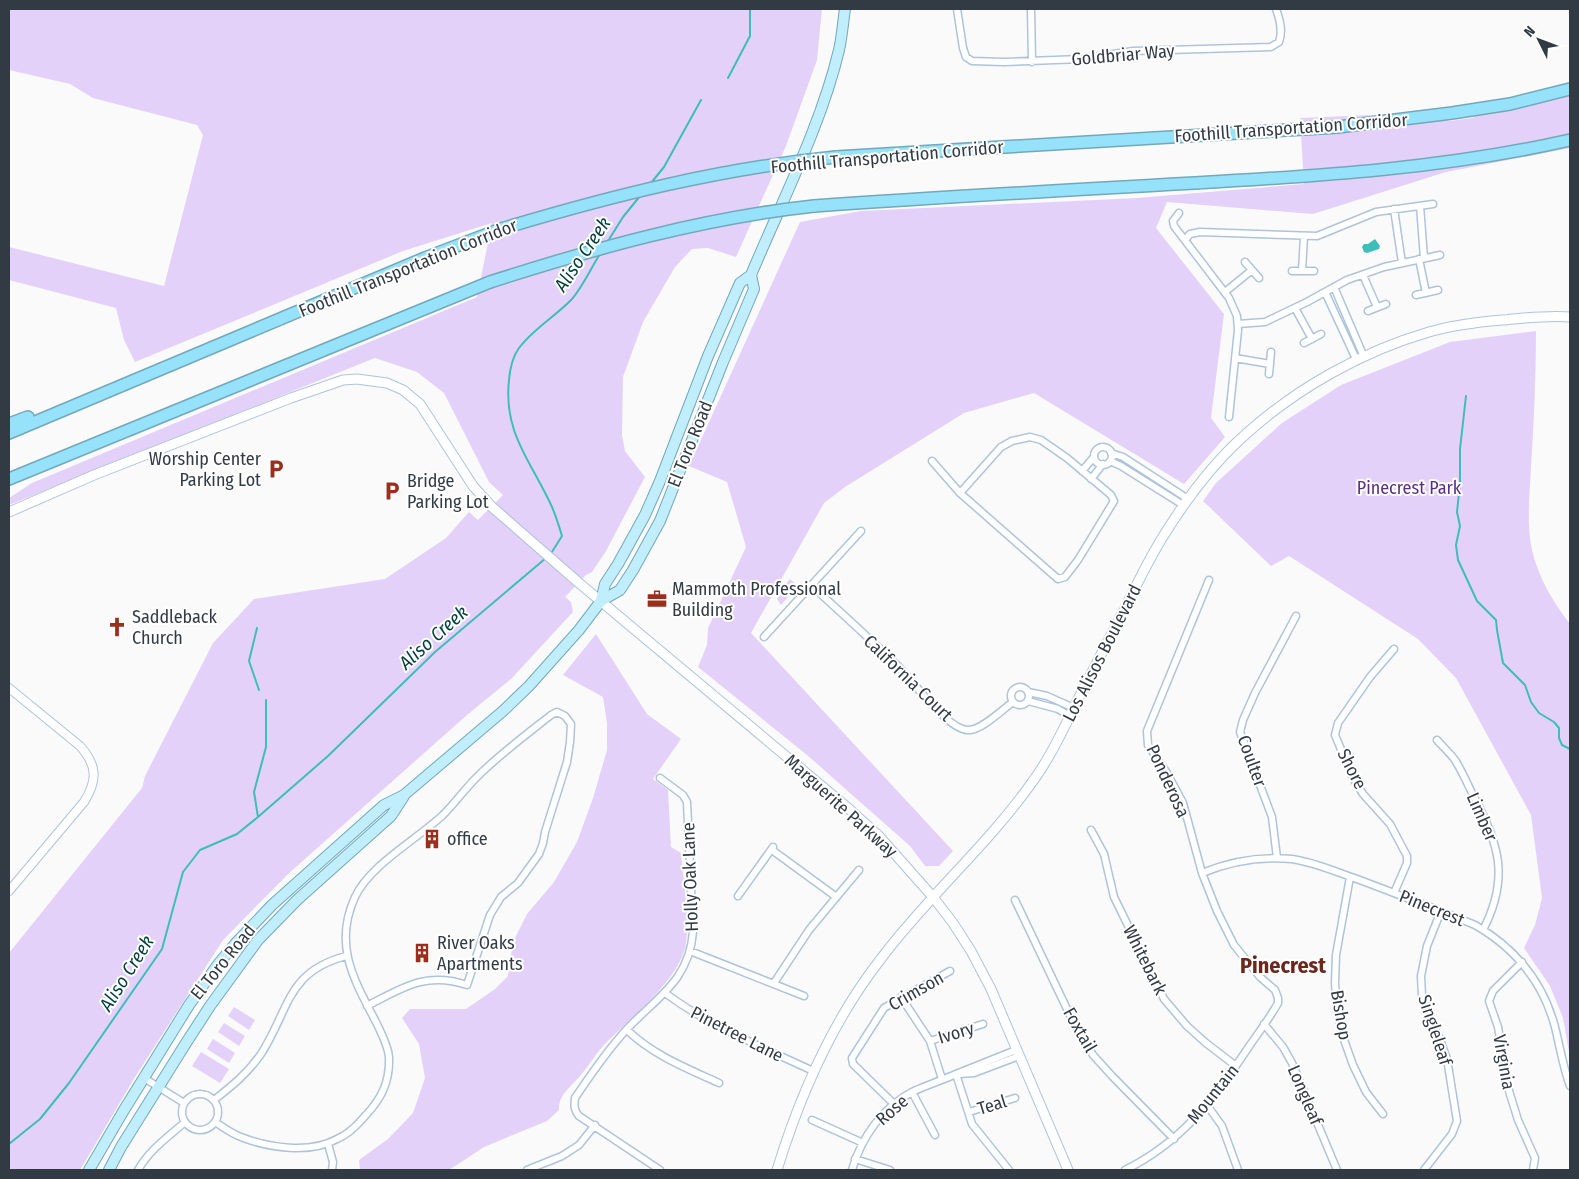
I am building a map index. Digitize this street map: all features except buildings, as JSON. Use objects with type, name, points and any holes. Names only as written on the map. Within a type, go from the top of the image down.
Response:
[{"type":"highway","name":"Foothill Transportation Corridor","points":[[9,433],[425,258],[501,230],[663,186],[768,166],[836,157],[1301,130],[1427,117],[1510,104],[1570,89]]},
{"type":"highway","points":[[9,479],[490,282],[627,241],[703,224],[814,206],[1304,177],[1481,158],[1570,140]]},
{"type":"highway","points":[[9,424],[134,381]]},
{"type":"highway","points":[[9,486],[74,452]]},
{"type":"main road","name":"El Toro Road","points":[[601,601],[605,584],[645,515],[708,356],[740,283],[751,274],[814,128],[828,90],[839,49],[845,9]]},
{"type":"main road","name":"El Toro Road","points":[[89,1170],[189,1005],[235,944],[272,905],[384,805],[404,795],[502,711],[529,686],[579,630],[601,601],[620,590],[660,521],[754,289],[751,274]]},
{"type":"main road","name":"Los Alisos Boulevard","points":[[777,1170],[813,1071],[853,996],[880,958],[933,896],[999,824],[1034,780],[1072,712],[1163,536],[1186,502],[1212,469],[1245,434],[1279,407],[1311,385],[1360,359],[1414,337],[1478,322],[1554,315],[1570,317]]},
{"type":"main road","name":"Marguerite Parkway","points":[[9,512],[94,476],[291,398],[343,380],[357,378],[387,383],[403,390],[420,404],[473,486],[491,506],[579,583],[848,808],[878,835],[933,896],[971,951],[991,989],[1068,1170]]},
{"type":"main road","name":"El Toro Road","points":[[108,1170],[210,1006],[258,940],[297,900],[391,816],[404,795]]},
{"type":"street","name":"Goldbriar Way","points":[[957,9],[966,57],[972,60],[1032,62],[1081,59],[1134,51],[1271,47],[1279,42],[1282,34],[1276,9]]},
{"type":"street","points":[[1031,9],[1032,62]]},
{"type":"street","points":[[1184,240],[1190,234],[1200,232],[1317,236],[1376,212],[1433,204]]},
{"type":"street","points":[[1420,206],[1422,259],[1426,293]]},
{"type":"street","points":[[1394,209],[1402,263]]},
{"type":"street","points":[[1179,214],[1173,221],[1174,226],[1225,292],[1235,310],[1238,324],[1229,417]]},
{"type":"street","points":[[1302,271],[1304,236]]},
{"type":"street","points":[[1238,324],[1265,322],[1363,274],[1384,267],[1440,255]]},
{"type":"street","points":[[1245,262],[1259,278]]},
{"type":"street","points":[[1225,292],[1252,270]]},
{"type":"street","points":[[1292,271],[1314,271]]},
{"type":"street","points":[[1363,274],[1377,307]]},
{"type":"street","points":[[1334,287],[1360,359]]},
{"type":"street","points":[[1416,295],[1438,290]]},
{"type":"street","points":[[1325,292],[1360,359]]},
{"type":"street","points":[[1368,311],[1386,304]]},
{"type":"street","points":[[1295,308],[1312,339]]},
{"type":"street","points":[[1304,343],[1321,334]]},
{"type":"street","points":[[1269,374],[1271,352]]},
{"type":"street","points":[[1235,358],[1270,364]]},
{"type":"street","points":[[932,461],[960,493],[1055,578],[1065,577],[1114,504],[1113,497],[1067,458],[1041,440],[1030,437],[1005,444],[996,451],[960,493]]},
{"type":"street","points":[[1082,470],[1094,457],[1095,452],[1102,447],[1108,448],[1111,453],[1110,461]]},
{"type":"street","points":[[1111,453],[1123,457],[1186,502]]},
{"type":"street","points":[[1094,457],[1097,462],[1103,464]]},
{"type":"street","points":[[1091,479],[1103,464],[1110,461],[1186,502]]},
{"type":"street","points":[[764,637],[861,531]]},
{"type":"street","name":"Ponderosa","points":[[1208,580],[1148,731],[1148,745],[1167,773],[1183,803],[1202,873],[1217,911],[1234,945],[1260,977],[1275,990],[1278,998]]},
{"type":"street","name":"California Court","points":[[811,586],[896,664],[933,706],[959,727],[969,730],[978,728],[1013,702],[1011,696],[1016,689],[1022,688],[1028,692]]},
{"type":"street","name":"Coulter","points":[[1277,858],[1272,817],[1240,732],[1242,720],[1255,693],[1296,616]]},
{"type":"street","name":"Shore","points":[[1394,649],[1370,677],[1338,723],[1335,735],[1353,778],[1363,794],[1390,824],[1408,856],[1407,863],[1394,893]]},
{"type":"street","points":[[9,688],[80,746],[92,764],[95,778],[91,792],[84,802],[9,891]]},
{"type":"street","points":[[1028,701],[1028,692],[1047,696],[1072,712]]},
{"type":"street","points":[[1013,702],[1021,705],[1028,701],[1072,712]]},
{"type":"street","points":[[215,1122],[240,1137],[276,1146],[305,1147],[328,1144],[339,1139],[355,1126],[376,1104],[387,1082],[389,1058],[387,1046],[367,1006],[354,980],[346,956],[346,932],[349,913],[355,896],[363,882],[443,815],[486,769],[551,715],[557,712],[565,716],[571,724],[567,762],[539,854],[518,884],[501,898],[490,914],[466,986],[437,979],[422,980],[410,984],[367,1006]]},
{"type":"street","name":"Limber","points":[[1437,740],[1455,760],[1487,820],[1498,857],[1499,876],[1496,901],[1492,914],[1483,930]]},
{"type":"street","name":"Holly Oak Lane","points":[[595,1125],[575,1111],[575,1098],[600,1060],[627,1030],[665,993],[682,971],[690,951],[693,932],[687,802],[683,794],[660,778]]},
{"type":"street","name":"Whitebark","points":[[1091,830],[1104,854],[1114,898],[1164,999],[1193,1032],[1236,1066]]},
{"type":"street","points":[[738,896],[773,848],[835,896]]},
{"type":"street","name":"Pinecrest","points":[[1202,873],[1242,860],[1277,858],[1311,863],[1441,911],[1483,930],[1522,962],[1541,990],[1549,1006],[1563,1068],[1570,1086]]},
{"type":"street","points":[[774,983],[809,930],[835,896],[859,870]]},
{"type":"street","name":"Bishop","points":[[1350,877],[1336,955],[1336,1011],[1353,1065],[1366,1092],[1383,1114]]},
{"type":"street","name":"Foxtail","points":[[1015,900],[1077,1030],[1093,1055],[1174,1139]]},
{"type":"street","name":"Singleleaf","points":[[1424,1170],[1452,1134],[1457,1121],[1447,1059],[1439,1037],[1428,1016],[1422,996],[1421,976],[1427,946],[1441,911]]},
{"type":"street","points":[[690,951],[804,996]]},
{"type":"street","points":[[214,1100],[241,1078],[260,1054],[294,991],[303,979],[328,960],[346,956]]},
{"type":"street","name":"Virginia","points":[[1522,962],[1493,991],[1489,1001],[1498,1027],[1509,1091],[1518,1120],[1535,1158],[1534,1170]]},
{"type":"street","name":"Crimson","points":[[894,1104],[852,1062],[852,1058],[880,1014],[890,1003],[950,971]]},
{"type":"street","name":"Pinetree Lane","points":[[665,993],[689,1011],[710,1023],[813,1071]]},
{"type":"street","points":[[901,997],[930,1041],[942,1079]]},
{"type":"street","name":"Mountain","points":[[1125,1170],[1137,1168],[1174,1139],[1207,1105],[1274,1010],[1278,998]]},
{"type":"street","name":"Ivory","points":[[930,1041],[983,1024]]},
{"type":"street","name":"Longleaf","points":[[1264,1024],[1283,1047],[1292,1063],[1337,1170]]},
{"type":"street","points":[[627,1030],[641,1043],[661,1056],[719,1083]]},
{"type":"street","name":"Rose","points":[[852,1170],[855,1159],[872,1127],[894,1104],[912,1092],[942,1079],[956,1074],[974,1073],[1018,1053]]},
{"type":"street","points":[[956,1074],[972,1124],[1008,1170]]},
{"type":"street","points":[[144,1078],[184,1103]]},
{"type":"street","points":[[912,1092],[935,1135]]},
{"type":"street","points":[[198,1093],[214,1100],[218,1111],[215,1122],[206,1129],[194,1129],[185,1122],[182,1113],[187,1098],[198,1093]]},
{"type":"street","name":"Teal","points":[[969,1112],[1015,1098]]},
{"type":"street","points":[[1207,1105],[1222,1126],[1238,1170]]},
{"type":"street","points":[[812,1120],[863,1143]]},
{"type":"street","points":[[138,1170],[155,1147],[185,1122]]},
{"type":"street","points":[[527,1170],[562,1156],[578,1145],[595,1125],[660,1170]]},
{"type":"street","points":[[328,1144],[333,1162],[332,1170]]},
{"type":"street","points":[[855,1159],[890,1170]]},
{"type":"green space","points":[[9,9],[822,9],[817,60],[786,146],[736,257],[708,248],[692,249],[675,267],[643,322],[623,377],[622,435],[625,451],[645,477],[606,551],[592,572],[586,575],[565,597],[571,602],[573,612],[511,679],[467,715],[288,874],[223,940],[135,1077],[80,1170],[9,1170],[9,953],[142,788],[145,776],[213,643],[254,599],[385,579],[446,538],[469,512],[478,520],[503,495],[489,482],[444,393],[417,372],[375,358],[9,505],[9,498],[32,483],[477,297],[492,223],[403,251],[135,362],[124,340],[116,308],[9,280],[9,247],[164,286],[203,135],[197,125],[93,98],[70,84],[9,70]]},
{"type":"green space","points":[[1570,82],[1570,148],[1446,172],[1313,214],[1167,202],[1156,228],[1224,314],[1211,418],[1225,437],[1184,484],[1034,393],[964,413],[845,487],[824,503],[751,633],[953,851],[939,866],[925,866],[910,846],[807,755],[698,667],[707,645],[708,628],[746,547],[727,482],[689,466],[800,222],[861,211],[1137,198],[1304,184],[1300,118],[1421,113],[1450,121],[1472,118],[1543,89]]},
{"type":"green space","name":"Pinecrest Park","points":[[1536,331],[1535,399],[1529,508],[1530,540],[1542,579],[1552,598],[1570,624],[1570,1058],[1563,1018],[1550,986],[1524,948],[1535,925],[1542,898],[1531,815],[1456,678],[1418,639],[1289,556],[1271,566],[1203,501],[1216,483],[1282,423],[1341,385],[1450,342]]},
{"type":"green space","points":[[790,579],[798,586],[781,605],[777,599]]},
{"type":"green space","points":[[596,634],[647,714],[681,739],[653,779],[668,790],[671,847],[681,853],[686,901],[687,938],[680,961],[662,988],[600,1050],[563,1096],[559,1110],[547,1121],[484,1147],[449,1170],[360,1170],[359,1160],[388,1139],[413,1113],[425,1078],[419,1044],[402,1018],[410,1009],[466,1009],[495,989],[508,976],[513,942],[527,914],[554,882],[577,842],[593,798],[607,750],[607,723],[603,697],[563,675]]},
{"type":"green space","points":[[234,1007],[255,1020],[249,1030],[228,1016]]},
{"type":"green space","points":[[224,1023],[245,1036],[239,1046],[218,1032]]},
{"type":"green space","points":[[213,1039],[235,1053],[229,1063],[207,1049]]},
{"type":"green space","points":[[201,1052],[229,1069],[220,1083],[192,1066]]},
{"type":"water","points":[[1375,239],[1380,246],[1379,249],[1367,253],[1364,252],[1362,247],[1364,244],[1368,244]]},
{"type":"waterway","name":"Aliso Creek","points":[[728,78],[750,36],[750,9]]},
{"type":"waterway","name":"Aliso Creek","points":[[651,183],[664,167],[701,100]]},
{"type":"waterway","name":"Aliso Creek","points":[[608,241],[623,217],[640,196]]},
{"type":"waterway","name":"Aliso Creek","points":[[550,555],[562,536],[552,507],[515,432],[510,416],[508,399],[510,371],[513,359],[519,348],[531,334],[572,299],[600,254]]},
{"type":"waterway","points":[[1466,396],[1460,449],[1460,483],[1457,512],[1460,526],[1456,545],[1458,560],[1477,601],[1496,620],[1503,663],[1525,685],[1531,702],[1539,713],[1554,722],[1559,728],[1559,738],[1562,745],[1570,749]]},
{"type":"waterway","name":"Aliso Creek","points":[[9,1144],[40,1119],[69,1083],[162,949],[183,872],[200,850],[237,834],[258,817],[328,756],[435,652],[546,558]]},
{"type":"waterway","points":[[257,628],[249,661],[259,690]]},
{"type":"waterway","points":[[258,817],[254,792],[266,747],[266,700]]},
{"type":"place","name":"Worship Center Parking Lot","points":[[276,469]]},
{"type":"place","name":"Bridge Parking Lot","points":[[392,491]]},
{"type":"place","name":"Mammoth Professional Building","points":[[657,599]]},
{"type":"place","name":"Saddleback Church","points":[[117,627]]},
{"type":"place","name":"office","points":[[432,839]]},
{"type":"place","name":"River Oaks Apartments","points":[[422,953]]},
{"type":"district","name":"Pinecrest","points":[[1283,965]]}]
